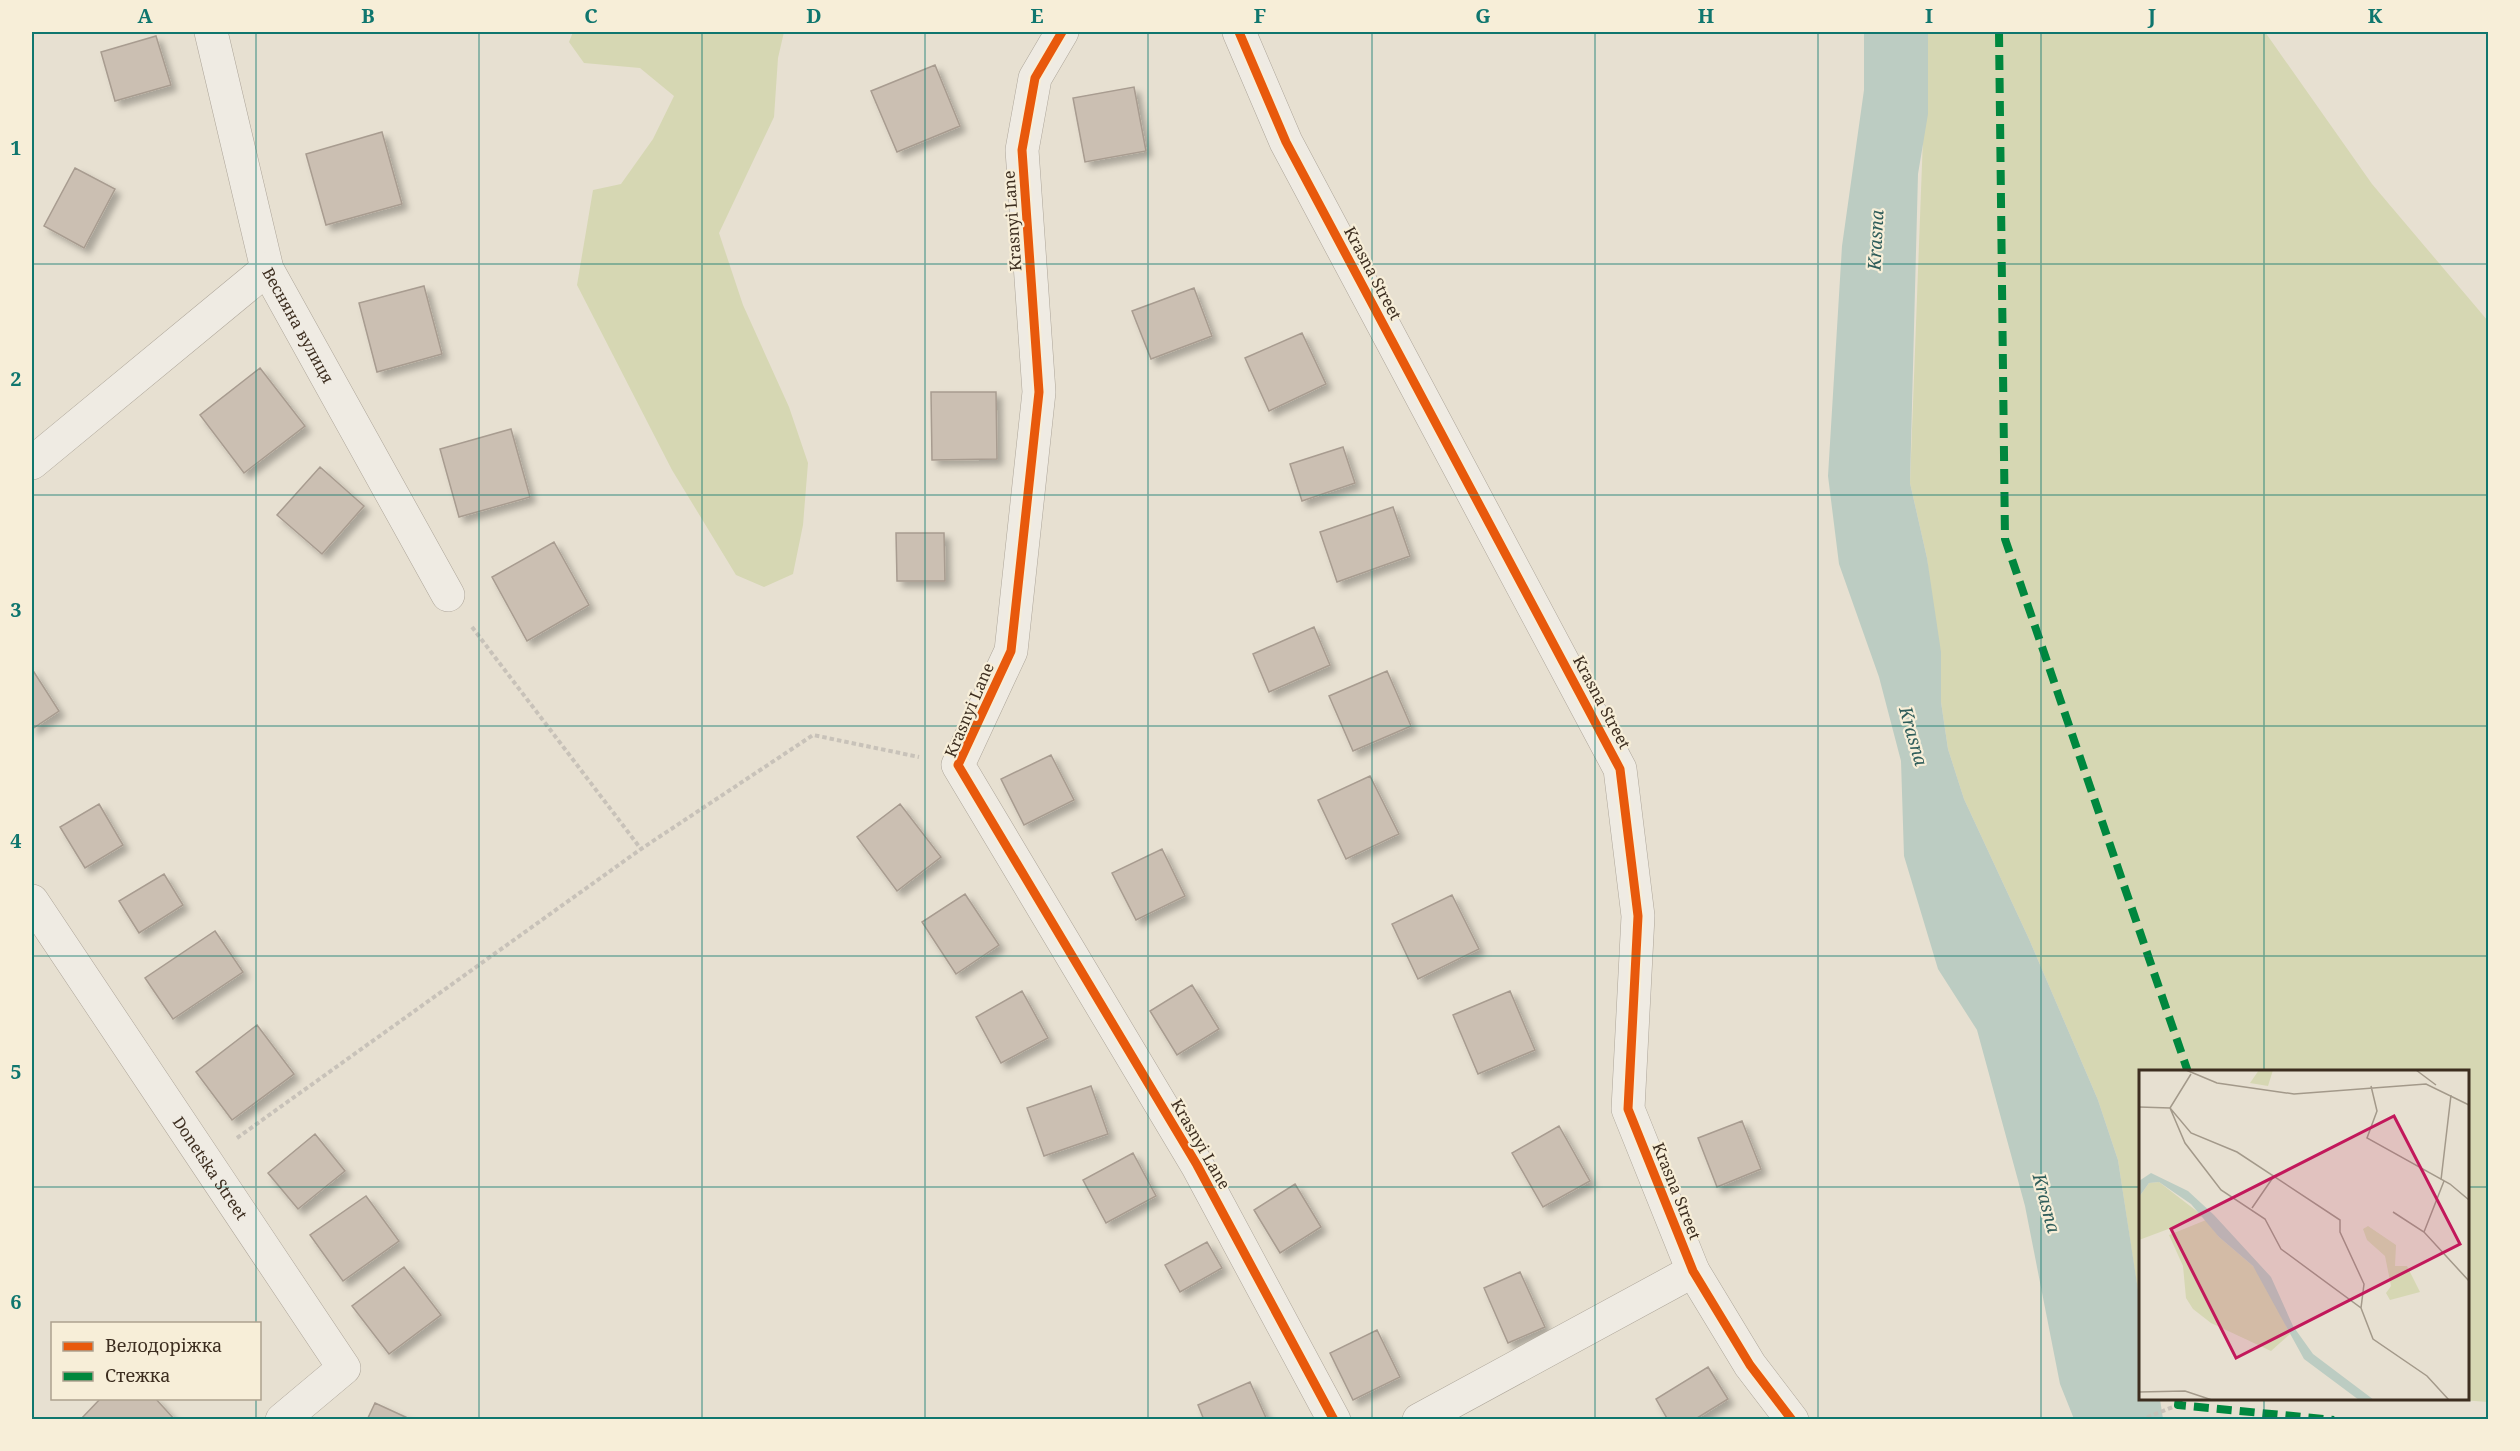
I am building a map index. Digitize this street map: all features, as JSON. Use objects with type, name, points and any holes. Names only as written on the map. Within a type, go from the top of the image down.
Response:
[{"type":"street","name":"Весняна вулиця","points":[[211,32],[267,269],[448,595]]},
{"type":"street","name":"Krasnyi Lane","points":[[1062,32],[1035,78],[1022,150],[1039,392],[1011,651],[958,765],[1197,1165],[1334,1419]]},
{"type":"street","name":"Krasna Street","points":[[1239,32],[1286,142],[1620,769],[1638,916],[1628,1109],[1693,1271],[1750,1365],[1792,1419]]},
{"type":"street","points":[[32,463],[267,269]]},
{"type":"street","name":"Donetska Street","points":[[32,902],[207,1160],[266,1254],[345,1368],[282,1419]]},
{"type":"street","points":[[1419,1419],[1693,1271]]},
{"type":"path","points":[[448,595],[641,849]]},
{"type":"path","points":[[207,1160],[641,849],[813,735],[958,765]]},
{"type":"path","points":[[2140,1419],[2178,1405]]},
{"type":"green space","points":[[573,32],[784,32],[778,58],[774,117],[719,233],[743,305],[789,407],[808,463],[803,525],[793,574],[764,587],[736,575],[672,470],[577,285],[593,190],[621,184],[653,139],[674,96],[640,68],[584,63],[569,42]]},
{"type":"green space","points":[[1927,32],[2265,32],[2372,184],[2488,321],[2488,1402],[2461,1400],[2469,1400],[2469,1070],[2139,1070],[2139,1298],[2118,1160],[2098,1100],[2029,939],[1964,799],[1948,749],[1941,702],[1927,558],[1910,483]]},
{"type":"water","name":"Krasna","points":[[1864,32],[1928,32],[1928,114],[1918,174],[1910,483],[1927,558],[1941,652],[1941,702],[1948,749],[1964,799],[2029,939],[2098,1100],[2118,1160],[2139,1296],[2139,1400],[2160,1400],[2163,1419],[2074,1419],[2060,1384],[2025,1206],[1977,1030],[1938,969],[1904,856],[1901,761],[1879,677],[1839,564],[1828,476],[1842,246],[1864,90]]},
{"type":"building","points":[[156,36],[171,85],[115,101],[101,52]]},
{"type":"building","points":[[935,65],[960,126],[897,152],[871,91]]},
{"type":"building","points":[[1134,87],[1146,151],[1085,162],[1073,98]]},
{"type":"building","points":[[382,132],[402,204],[326,225],[306,154]]},
{"type":"building","points":[[75,168],[115,189],[84,248],[44,226]]},
{"type":"building","points":[[424,286],[442,354],[377,372],[359,303]]},
{"type":"building","points":[[1194,288],[1212,336],[1151,359],[1132,311]]},
{"type":"building","points":[[1302,333],[1326,384],[1269,411],[1245,358]]},
{"type":"building","points":[[260,368],[305,426],[244,473],[200,415]]},
{"type":"building","points":[[931,392],[996,392],[997,459],[932,460]]},
{"type":"building","points":[[511,429],[530,497],[459,517],[440,449]]},
{"type":"building","points":[[1343,447],[1355,483],[1302,501],[1290,464]]},
{"type":"building","points":[[320,467],[364,506],[322,554],[277,515]]},
{"type":"building","points":[[1393,507],[1410,556],[1337,582],[1320,532]]},
{"type":"building","points":[[896,533],[944,533],[945,581],[897,581]]},
{"type":"building","points":[[554,542],[589,605],[527,641],[492,577]]},
{"type":"building","points":[[1314,627],[1330,665],[1269,692],[1253,654]]},
{"type":"building","points":[[32,669],[59,711],[32,729]]},
{"type":"building","points":[[1387,671],[1411,726],[1353,751],[1329,696]]},
{"type":"building","points":[[1051,755],[1074,800],[1024,825],[1001,779]]},
{"type":"building","points":[[1370,776],[1399,834],[1346,859],[1318,800]]},
{"type":"building","points":[[99,804],[123,845],[85,868],[60,827]]},
{"type":"building","points":[[900,804],[941,857],[897,891],[857,837]]},
{"type":"building","points":[[1162,849],[1185,896],[1136,920],[1112,873]]},
{"type":"building","points":[[164,874],[183,905],[139,933],[119,901]]},
{"type":"building","points":[[965,894],[999,945],[956,974],[922,922]]},
{"type":"building","points":[[1452,895],[1479,949],[1418,979],[1392,924]]},
{"type":"building","points":[[215,931],[243,972],[173,1019],[145,978]]},
{"type":"building","points":[[1192,985],[1219,1029],[1177,1055],[1150,1011]]},
{"type":"building","points":[[1022,991],[1048,1038],[1001,1063],[976,1017]]},
{"type":"building","points":[[1510,991],[1535,1050],[1478,1074],[1453,1015]]},
{"type":"building","points":[[257,1025],[294,1074],[232,1120],[196,1072]]},
{"type":"building","points":[[1091,1086],[1108,1134],[1044,1156],[1027,1108]]},
{"type":"building","points":[[1742,1121],[1761,1169],[1717,1187],[1698,1138]]},
{"type":"building","points":[[1559,1126],[1590,1181],[1543,1207],[1512,1153]]},
{"type":"building","points":[[315,1134],[345,1171],[298,1209],[268,1173]]},
{"type":"building","points":[[1133,1153],[1156,1196],[1106,1223],[1083,1180]]},
{"type":"building","points":[[1295,1184],[1321,1227],[1280,1253],[1254,1210]]},
{"type":"building","points":[[366,1196],[399,1241],[343,1281],[310,1235]]},
{"type":"building","points":[[1207,1242],[1222,1268],[1180,1292],[1165,1265]]},
{"type":"building","points":[[404,1267],[441,1315],[389,1354],[352,1306]]},
{"type":"building","points":[[1520,1272],[1545,1327],[1508,1343],[1484,1288]]},
{"type":"building","points":[[1377,1330],[1400,1377],[1353,1400],[1330,1353]]},
{"type":"building","points":[[1708,1367],[1728,1399],[1694,1420],[1668,1420],[1656,1399]]},
{"type":"building","points":[[1250,1382],[1267,1420],[1204,1420],[1198,1405]]},
{"type":"building","points":[[99,1400],[157,1400],[175,1420],[80,1420]]},
{"type":"building","points":[[375,1403],[412,1420],[367,1420]]},
{"type":"marked path","points":[[1999,32],[2005,539],[2187,1070]]},
{"type":"marked path","points":[[2179,1400],[2178,1405],[2334,1420]]},
{"type":"cycle path","points":[[1062,32],[1035,78],[1022,150],[1039,392],[1011,651],[958,765],[1197,1165],[1334,1420]]},
{"type":"cycle path","points":[[1239,32],[1286,142],[1620,769],[1638,916],[1628,1109],[1693,1271],[1750,1365],[1792,1420]]}]
